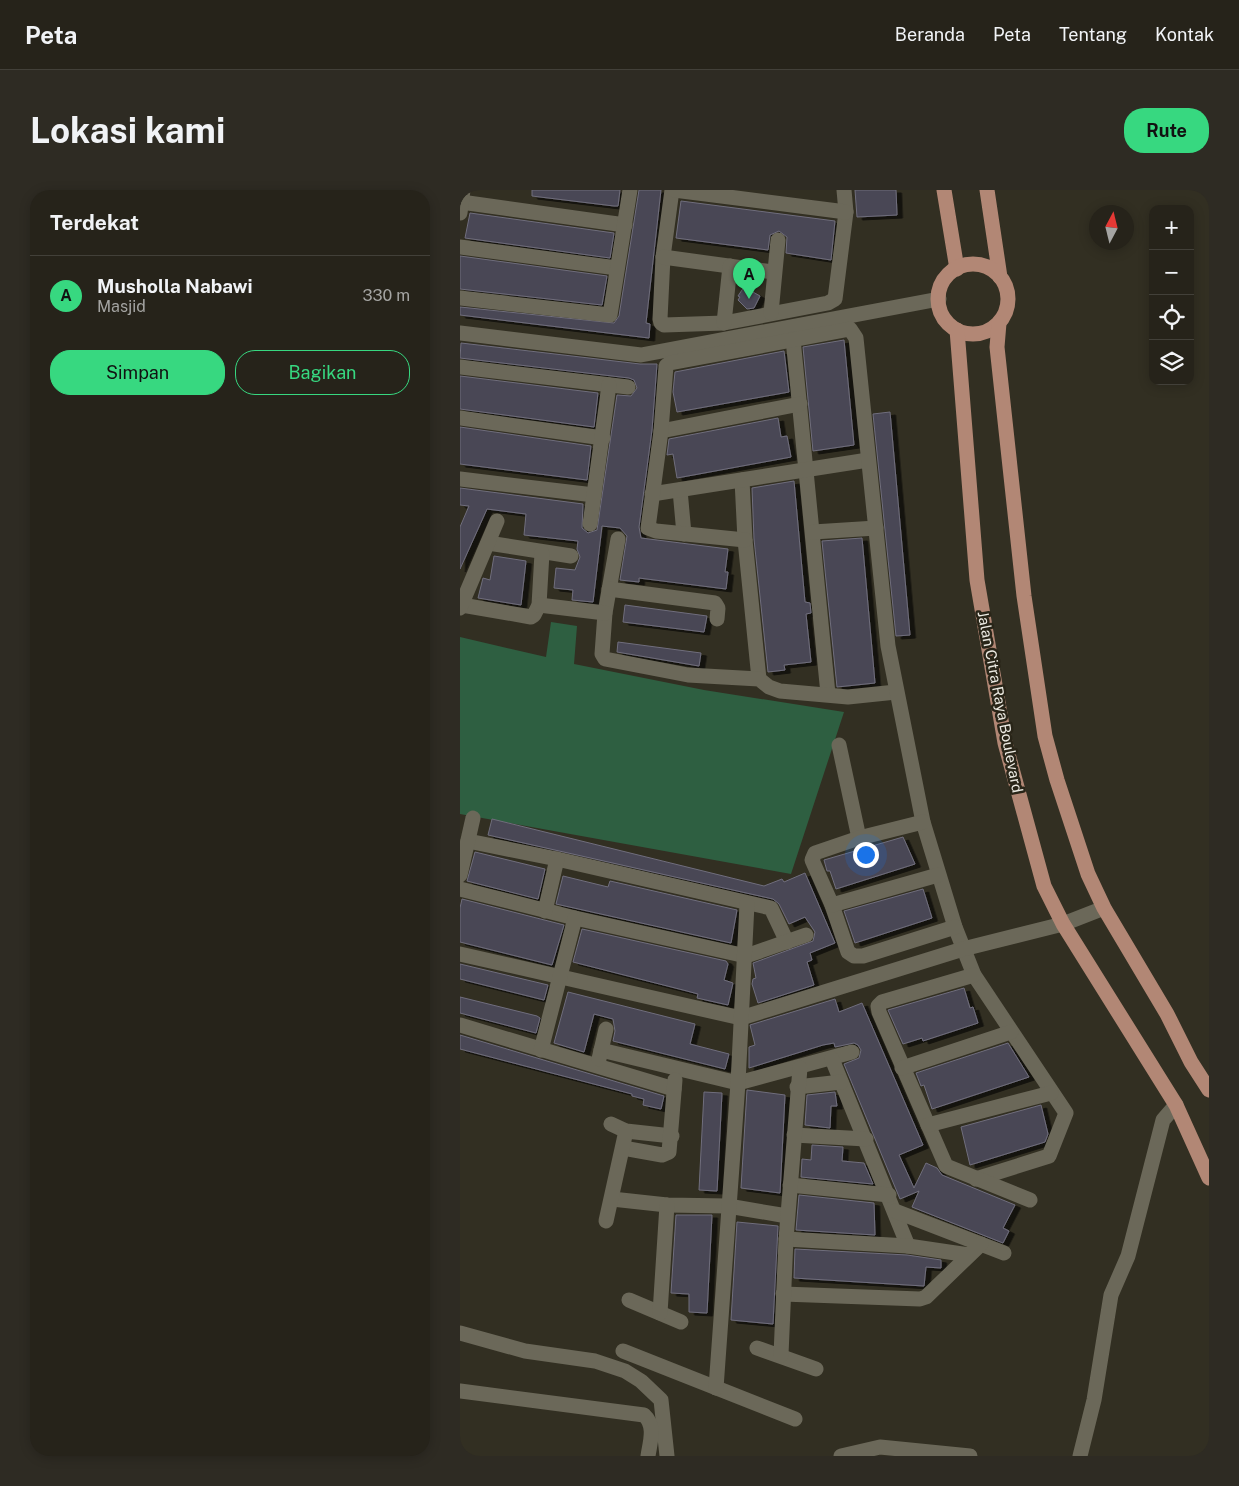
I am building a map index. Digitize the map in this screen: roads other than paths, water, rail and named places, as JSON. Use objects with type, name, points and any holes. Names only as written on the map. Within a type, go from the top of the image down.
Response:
[{"type":"main road","points":[[944,190],[957,269]]},
{"type":"main road","points":[[987,190],[1000,277],[1007,289],[1008,304],[999,323],[998,347],[1017,536],[1046,736],[1073,835],[1088,874],[1104,908],[1168,1014],[1191,1062],[1208,1087]]},
{"type":"main road","points":[[999,323],[980,333],[957,330],[947,322],[941,312],[939,299],[942,285],[957,269],[969,265],[982,266],[1000,277]]},
{"type":"main road","name":"Jalan Citra Raya Boulevard","points":[[957,330],[977,580],[1005,743],[1044,886],[1063,924],[1176,1105],[1209,1178]]},
{"type":"street","points":[[460,298],[607,316],[612,312],[630,190]]},
{"type":"street","points":[[844,190],[846,212],[837,297],[828,303],[724,323],[661,323],[663,258],[673,190],[846,212]]},
{"type":"street","points":[[462,202],[625,225]]},
{"type":"street","points":[[771,313],[778,240]]},
{"type":"street","points":[[460,247],[617,268]]},
{"type":"street","points":[[663,258],[774,272]]},
{"type":"street","points":[[724,323],[730,266]]},
{"type":"street","points":[[460,333],[641,355],[939,299]]},
{"type":"street","points":[[745,540],[684,534],[648,528],[661,431],[665,370],[670,363],[846,329],[855,335],[888,646],[923,822],[955,927],[974,975],[1066,1113],[1064,1123],[1049,1156],[976,1179]]},
{"type":"street","points":[[793,339],[828,694]]},
{"type":"street","points":[[460,367],[628,387]]},
{"type":"street","points":[[590,524],[610,385]]},
{"type":"street","points":[[661,431],[800,404]]},
{"type":"street","points":[[460,418],[603,438]]},
{"type":"street","points":[[652,494],[868,460]]},
{"type":"street","points":[[460,479],[594,495]]},
{"type":"street","points":[[742,480],[745,540],[759,679]]},
{"type":"street","points":[[680,490],[684,534]]},
{"type":"street","points":[[497,521],[461,606],[531,617],[536,613],[539,605],[542,553]]},
{"type":"street","points":[[813,532],[876,528]]},
{"type":"street","points":[[618,539],[605,613],[602,654],[605,659],[688,675],[759,679],[774,689],[861,697],[896,692]]},
{"type":"street","points":[[488,544],[571,556]]},
{"type":"street","points":[[609,589],[715,603],[718,608],[717,619]]},
{"type":"street","points":[[539,605],[605,613]]},
{"type":"street","points":[[839,744],[859,838]]},
{"type":"street","points":[[460,875],[473,818]]},
{"type":"street","points":[[923,822],[859,838],[812,856],[832,905],[848,952],[854,956],[863,956],[955,927]]},
{"type":"street","points":[[468,841],[557,859],[773,909],[787,942]]},
{"type":"street","points":[[545,911],[557,859]]},
{"type":"street","points":[[832,905],[938,875]]},
{"type":"street","points":[[460,889],[545,911],[746,956],[806,935]]},
{"type":"street","points":[[716,1388],[738,1083],[746,956],[747,904]]},
{"type":"street","points":[[460,954],[741,1018],[963,949],[1063,924],[1104,908]]},
{"type":"street","points":[[541,1050],[575,918]]},
{"type":"street","points":[[974,975],[880,1003],[878,1012],[946,1166],[1030,1200]]},
{"type":"street","points":[[460,1025],[674,1089]]},
{"type":"street","points":[[598,1066],[606,1029]]},
{"type":"street","points":[[902,1068],[1011,1032]]},
{"type":"street","points":[[601,1050],[738,1083],[800,1068],[852,1052]]},
{"type":"street","points":[[832,1059],[889,1195],[908,1246]]},
{"type":"street","points":[[623,1148],[666,1155],[670,1150],[676,1068]]},
{"type":"street","points":[[780,1355],[786,1239],[800,1068]]},
{"type":"street","points":[[798,1087],[841,1082]]},
{"type":"street","points":[[928,1125],[1051,1093]]},
{"type":"street","points":[[1080,1456],[1094,1400],[1112,1290],[1121,1275],[1128,1256],[1163,1120],[1176,1105]]},
{"type":"street","points":[[611,1124],[626,1131],[672,1136]]},
{"type":"street","points":[[606,1221],[626,1131]]},
{"type":"street","points":[[794,1135],[866,1139]]},
{"type":"street","points":[[790,1185],[889,1195]]},
{"type":"street","points":[[612,1199],[667,1205],[728,1206],[788,1216]]},
{"type":"street","points":[[660,1313],[667,1205]]},
{"type":"street","points":[[895,1211],[1004,1253]]},
{"type":"street","points":[[786,1239],[908,1246],[969,1255]]},
{"type":"street","points":[[783,1294],[920,1299],[926,1297],[981,1244]]},
{"type":"street","points":[[629,1300],[681,1322]]},
{"type":"street","points":[[460,1333],[525,1351],[595,1361],[625,1371],[641,1381],[661,1400],[667,1456]]},
{"type":"street","points":[[757,1348],[816,1369]]},
{"type":"street","points":[[623,1351],[795,1419]]},
{"type":"street","points":[[460,1391],[644,1415],[650,1420],[652,1427],[648,1456]]},
{"type":"street","points":[[841,1456],[869,1454],[880,1447],[970,1456]]},
{"type":"place","name":"Musholla Nabawi","points":[[749,299]]}]
